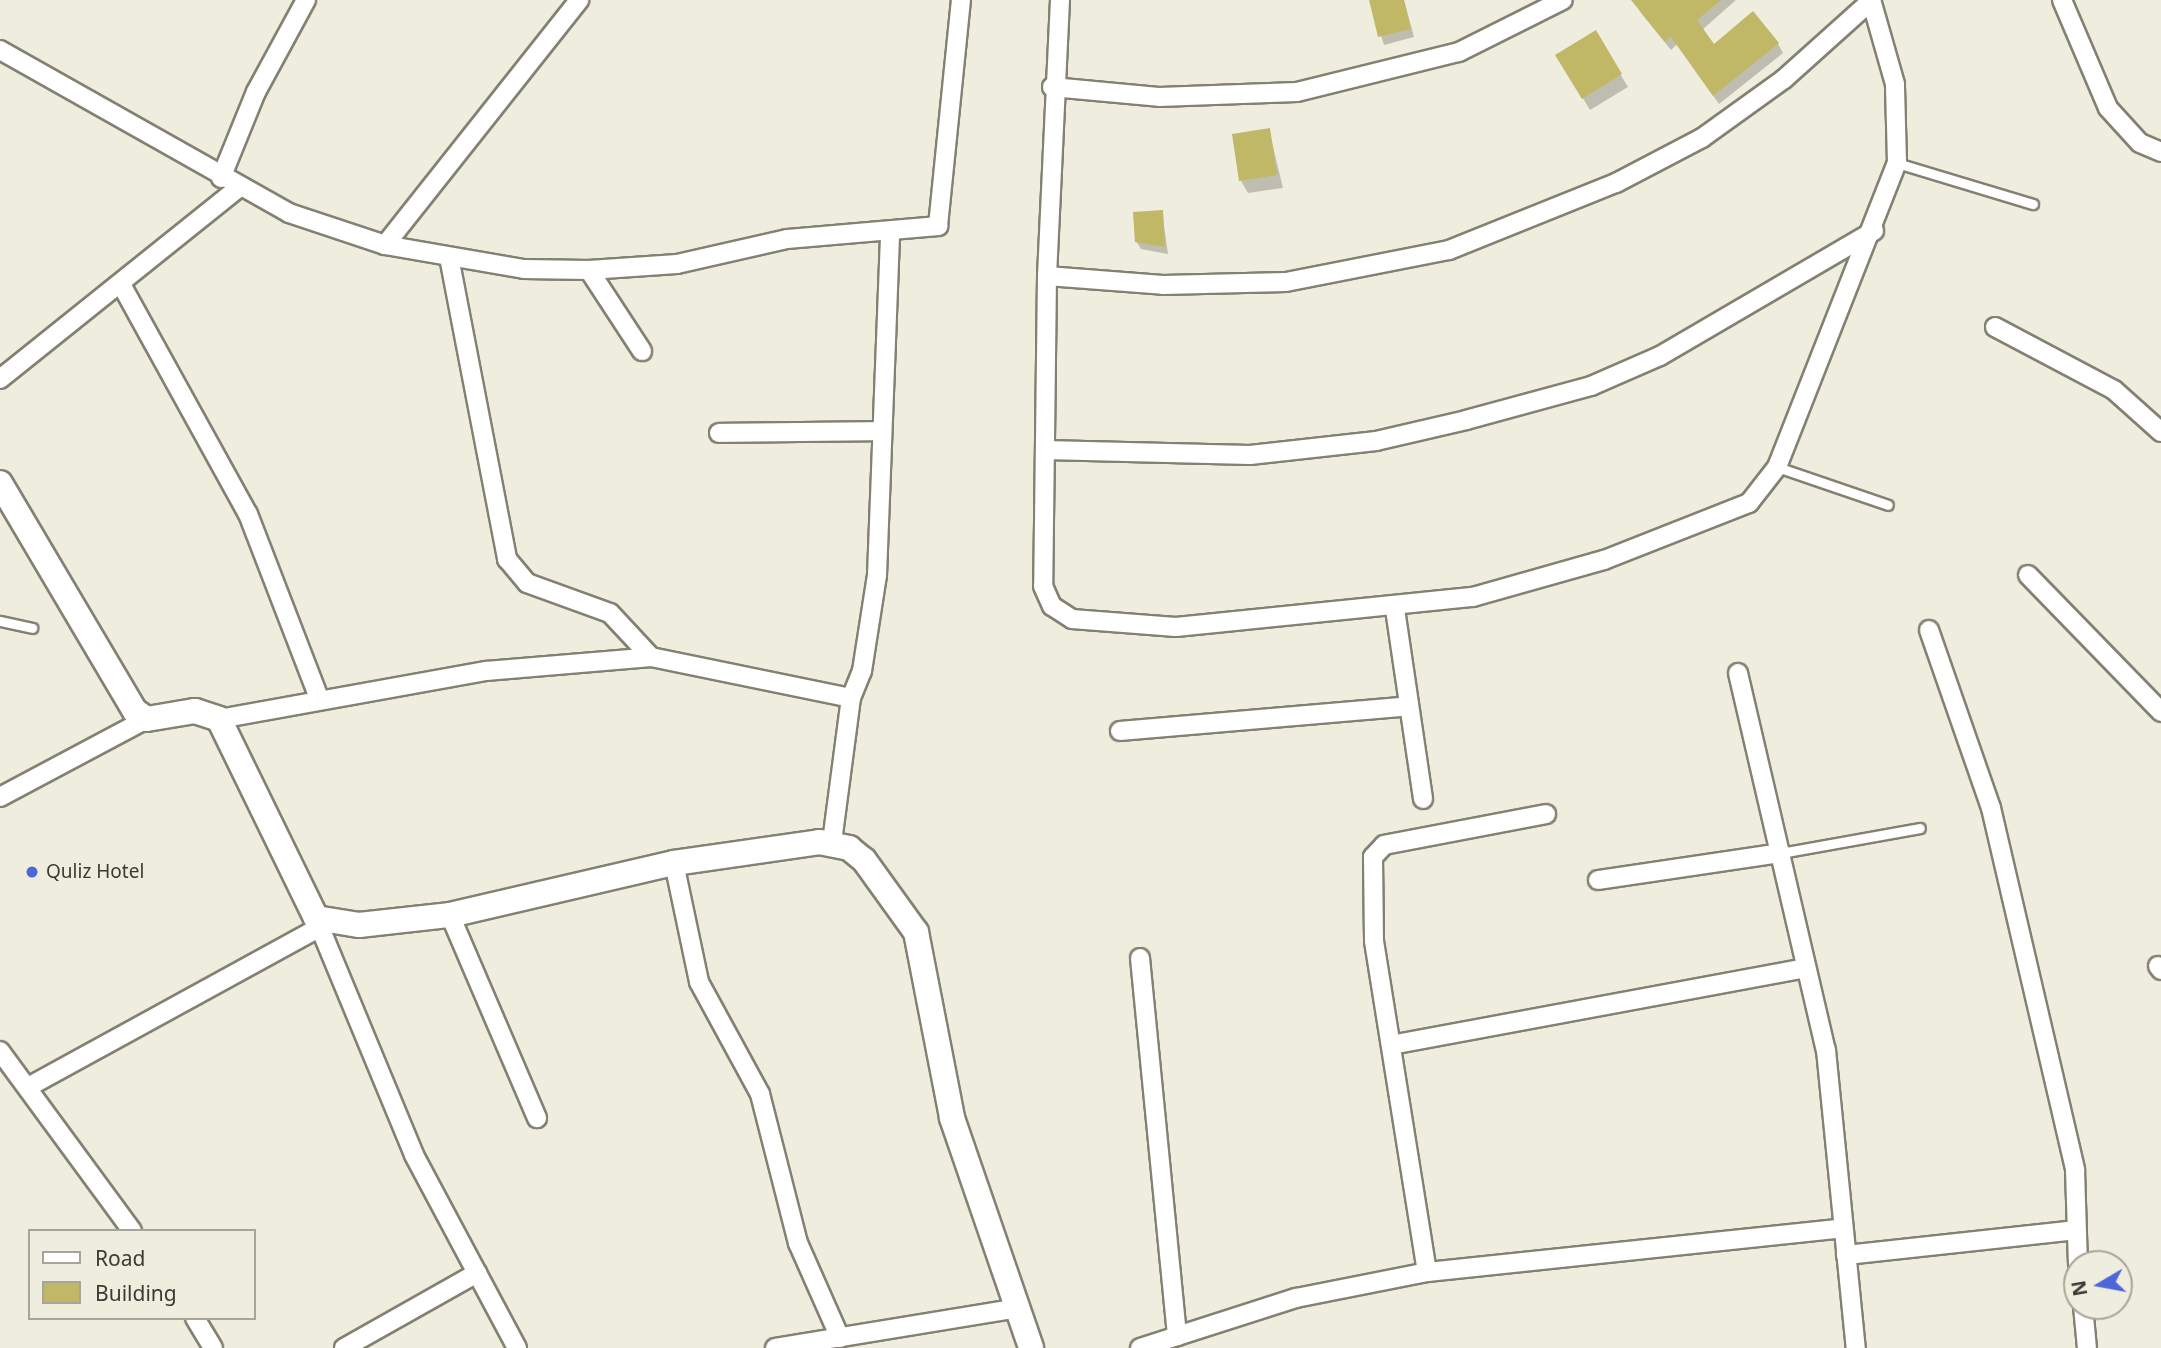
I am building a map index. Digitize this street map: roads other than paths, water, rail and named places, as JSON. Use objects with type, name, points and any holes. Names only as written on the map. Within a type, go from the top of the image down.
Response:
[{"type":"street","points":[[221,178],[256,92],[306,0]]},
{"type":"street","points":[[385,245],[579,0]]},
{"type":"street","points":[[0,50],[238,188],[385,245],[524,269],[589,270],[677,264],[787,239],[932,229],[941,220],[961,0]]},
{"type":"street","points":[[1046,276],[1163,285],[1286,282],[1450,250],[1616,183],[1702,138],[1784,79],[1871,0],[1895,84],[1897,163],[1874,231],[1776,467],[1749,503],[1662,540],[1538,581],[1395,609],[1176,627],[1072,619],[1052,606],[1043,586],[1046,276],[1052,87],[1060,0]]},
{"type":"street","points":[[1052,87],[1159,97],[1297,92],[1459,52],[1563,0]]},
{"type":"street","points":[[2062,0],[2108,108],[2140,143],[2161,152]]},
{"type":"street","points":[[0,379],[122,286],[238,188]]},
{"type":"street","points":[[1045,450],[1250,455],[1377,441],[1478,417],[1591,386],[1650,361],[1766,299],[1874,231]]},
{"type":"street","points":[[832,842],[851,698],[873,612],[890,232]]},
{"type":"street","points":[[449,257],[507,559],[527,583],[610,613],[651,657]]},
{"type":"street","points":[[589,270],[642,351]]},
{"type":"street","points":[[122,286],[248,514],[319,698]]},
{"type":"street","points":[[1995,327],[2114,390],[2161,432]]},
{"type":"street","points":[[719,433],[882,432]]},
{"type":"street","points":[[0,483],[107,668],[135,711],[147,719]]},
{"type":"street","points":[[2028,575],[2161,712]]},
{"type":"street","points":[[1395,609],[1423,799]]},
{"type":"street","points":[[1929,630],[1991,808],[2075,1170],[2077,1250]]},
{"type":"street","points":[[0,797],[147,719],[185,711],[219,719],[319,698],[486,671],[651,657],[851,698]]},
{"type":"street","points":[[1738,673],[1826,1050],[1856,1348]]},
{"type":"street","points":[[1120,731],[1409,706]]},
{"type":"street","points":[[219,719],[318,923],[414,1155],[517,1348]]},
{"type":"street","points":[[1427,1272],[1372,915],[1373,857],[1384,845],[1546,814]]},
{"type":"street","points":[[28,1087],[318,923],[359,925],[450,915],[674,863],[832,842],[877,874],[916,932],[952,1118],[1020,1308],[1031,1348]]},
{"type":"street","points":[[1598,880],[1781,853]]},
{"type":"street","points":[[674,863],[699,982],[760,1094],[798,1243],[841,1338]]},
{"type":"street","points":[[450,915],[537,1118]]},
{"type":"street","points":[[1140,958],[1177,1336]]},
{"type":"street","points":[[1391,1045],[1806,968]]},
{"type":"street","points":[[0,1051],[131,1229]]},
{"type":"street","points":[[1140,1348],[1296,1298],[1427,1272],[1843,1228]]},
{"type":"street","points":[[1846,1255],[2075,1230]]},
{"type":"street","points":[[344,1348],[477,1273]]},
{"type":"street","points":[[775,1348],[1020,1308]]},
{"type":"street","points":[[196,1320],[213,1348]]},
{"type":"street","points":[[2084,1320],[2087,1348]]},
{"type":"lane","points":[[1897,163],[2033,204]]},
{"type":"lane","points":[[1776,467],[1888,505]]},
{"type":"lane","points":[[0,621],[32,628]]},
{"type":"lane","points":[[1781,853],[1920,828]]},
{"type":"place","name":"Quliz Hotel","points":[[32,872]]}]
